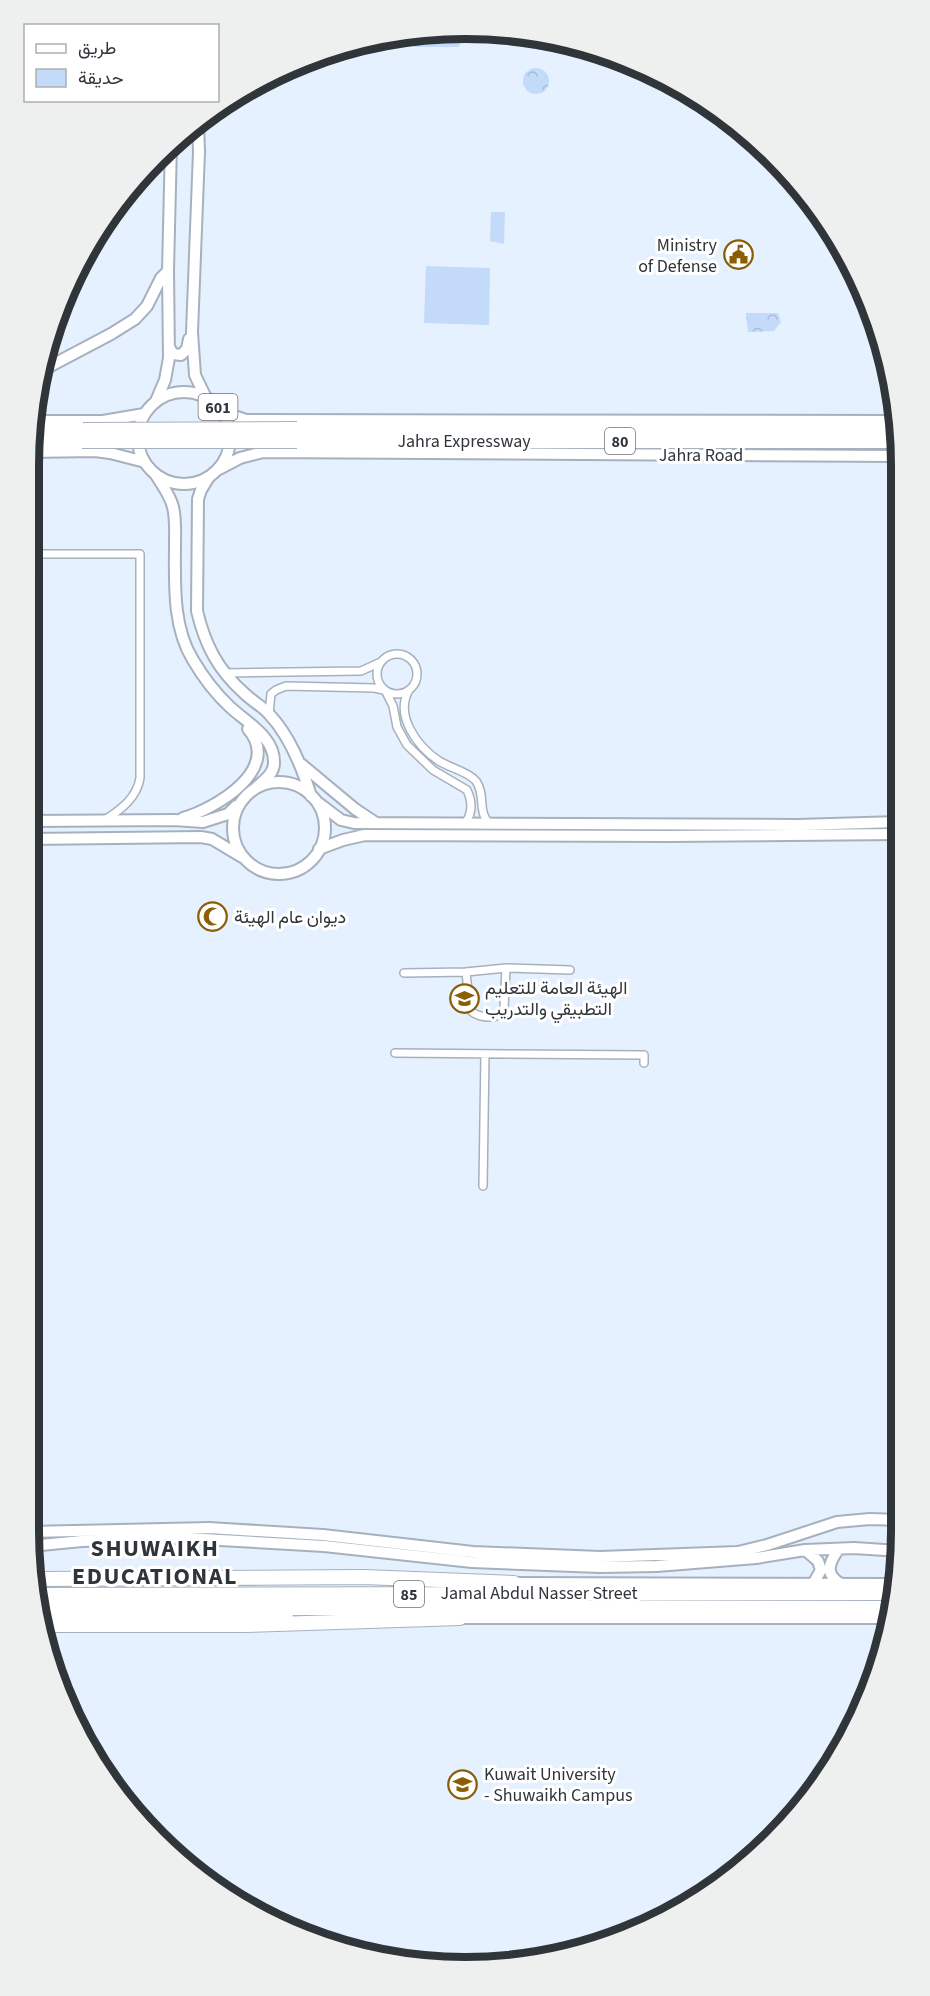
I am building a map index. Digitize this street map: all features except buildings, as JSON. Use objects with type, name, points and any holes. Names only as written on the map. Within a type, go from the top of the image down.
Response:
[{"type":"highway","name":"Jahra Expressway","points":[[41,430],[889,430]]},
{"type":"highway","name":"Jahra Expressway","points":[[40,441],[890,441]]},
{"type":"highway","points":[[42,1580],[364,1577],[514,1583]]},
{"type":"highway","name":"Jamal Abdul Nasser Street","points":[[44,1595],[886,1593]]},
{"type":"highway","name":"Jamal Abdul Nasser Street","points":[[46,1608],[884,1608]]},
{"type":"highway","points":[[50,1625],[245,1625],[460,1618]]},
{"type":"street","name":"601","points":[[198,133],[192,332],[195,375],[206,398]]},
{"type":"street","name":"601","points":[[156,401],[169,368],[171,158]]},
{"type":"street","points":[[51,366],[135,319],[147,306],[161,278],[168,271]]},
{"type":"street","points":[[169,347],[176,355],[184,354],[192,332]]},
{"type":"street","name":"601","points":[[144,414],[164,396],[190,392],[206,398],[222,412],[229,428],[228,454],[219,469]]},
{"type":"street","name":"Jahra Road","points":[[222,412],[246,420],[888,422]]},
{"type":"street","points":[[42,421],[103,421],[144,414]]},
{"type":"street","points":[[144,414],[138,438],[141,455],[168,495],[175,514],[176,600],[183,638],[191,658],[214,690],[253,734],[258,753],[257,764],[248,778],[220,801],[197,814],[174,820]]},
{"type":"street","points":[[39,452],[102,452],[145,462]]},
{"type":"street","name":"Jahra Road","points":[[219,469],[240,458],[263,452],[891,456]]},
{"type":"street","points":[[156,475],[170,482],[186,484],[209,477],[219,469]]},
{"type":"street","points":[[39,839],[201,837],[222,844],[262,871],[276,874],[302,867],[313,858],[319,849],[324,836],[322,812],[300,763],[269,714],[225,673],[209,650],[201,626],[197,600],[198,500],[209,477]]},
{"type":"street","points":[[39,554],[140,554],[140,778],[135,793],[128,803],[100,821]]},
{"type":"street","points":[[176,600],[197,600]]},
{"type":"street","points":[[225,673],[361,671],[391,655],[399,654],[411,660],[417,673],[414,686],[398,694],[374,688],[286,686],[271,694],[269,714]]},
{"type":"street","points":[[381,662],[376,674],[380,686],[393,706],[397,727],[407,745],[433,770],[467,790],[471,809],[470,827]]},
{"type":"street","points":[[409,690],[404,702],[404,710],[412,733],[431,756],[468,775],[476,782],[481,792],[483,814],[490,824]]},
{"type":"street","points":[[39,821],[174,820],[203,822],[228,814],[272,773],[274,763],[272,750],[264,737],[230,707]]},
{"type":"street","points":[[300,763],[355,809],[379,824]]},
{"type":"street","points":[[256,788],[270,783],[285,782],[299,787],[341,820],[354,823],[891,834]]},
{"type":"street","points":[[240,802],[234,816],[233,831],[237,846],[245,859]]},
{"type":"street","points":[[98,838],[100,821]]},
{"type":"street","points":[[319,849],[365,835],[490,824],[643,830],[891,822]]},
{"type":"street","points":[[404,973],[466,972],[506,968],[570,970]]},
{"type":"street","points":[[466,972],[470,1010],[477,1016],[497,1016],[504,1009],[506,968]]},
{"type":"street","points":[[395,1053],[644,1055],[644,1063]]},
{"type":"street","points":[[483,1186],[485,1054]]},
{"type":"street","points":[[573,1054],[573,1063]]},
{"type":"street","points":[[459,1555],[600,1557],[738,1552],[768,1545],[837,1522],[891,1520]]},
{"type":"street","points":[[39,1532],[208,1528],[323,1535],[434,1553]]},
{"type":"street","points":[[40,1545],[82,1540],[185,1538],[324,1545],[600,1567],[657,1566],[756,1558],[805,1550],[854,1548],[890,1550]]},
{"type":"street","points":[[805,1550],[818,1561],[821,1570],[813,1584]]},
{"type":"street","points":[[838,1550],[830,1560],[829,1568],[833,1578],[841,1584]]},
{"type":"street","points":[[43,1584],[887,1584]]},
{"type":"street","points":[[48,1617],[882,1618]]},
{"type":"green space","points":[[462,39],[459,47],[414,47],[414,42]]},
{"type":"green space","points":[[536,68],[545,72],[549,81],[545,90],[536,94],[527,90],[523,81],[527,72]]},
{"type":"green space","points":[[491,212],[505,212],[504,244],[490,241]]},
{"type":"green space","points":[[426,266],[490,268],[489,325],[424,323]]},
{"type":"green space","points":[[746,313],[778,313],[781,322],[774,331],[748,332]]},
{"type":"place","name":"Ministry of Defense","points":[[738,255]]},
{"type":"place","name":"ديوان عام الهيئة","points":[[213,917]]},
{"type":"place","name":"الهيئة العامة للتعليم التطبيقي والتدريب","points":[[464,998]]},
{"type":"place","name":"Kuwait University - Shuwaikh Campus","points":[[463,1784]]},
{"type":"district","name":"SHUWAIKH EDUCATIONAL","points":[[155,1562]]}]
